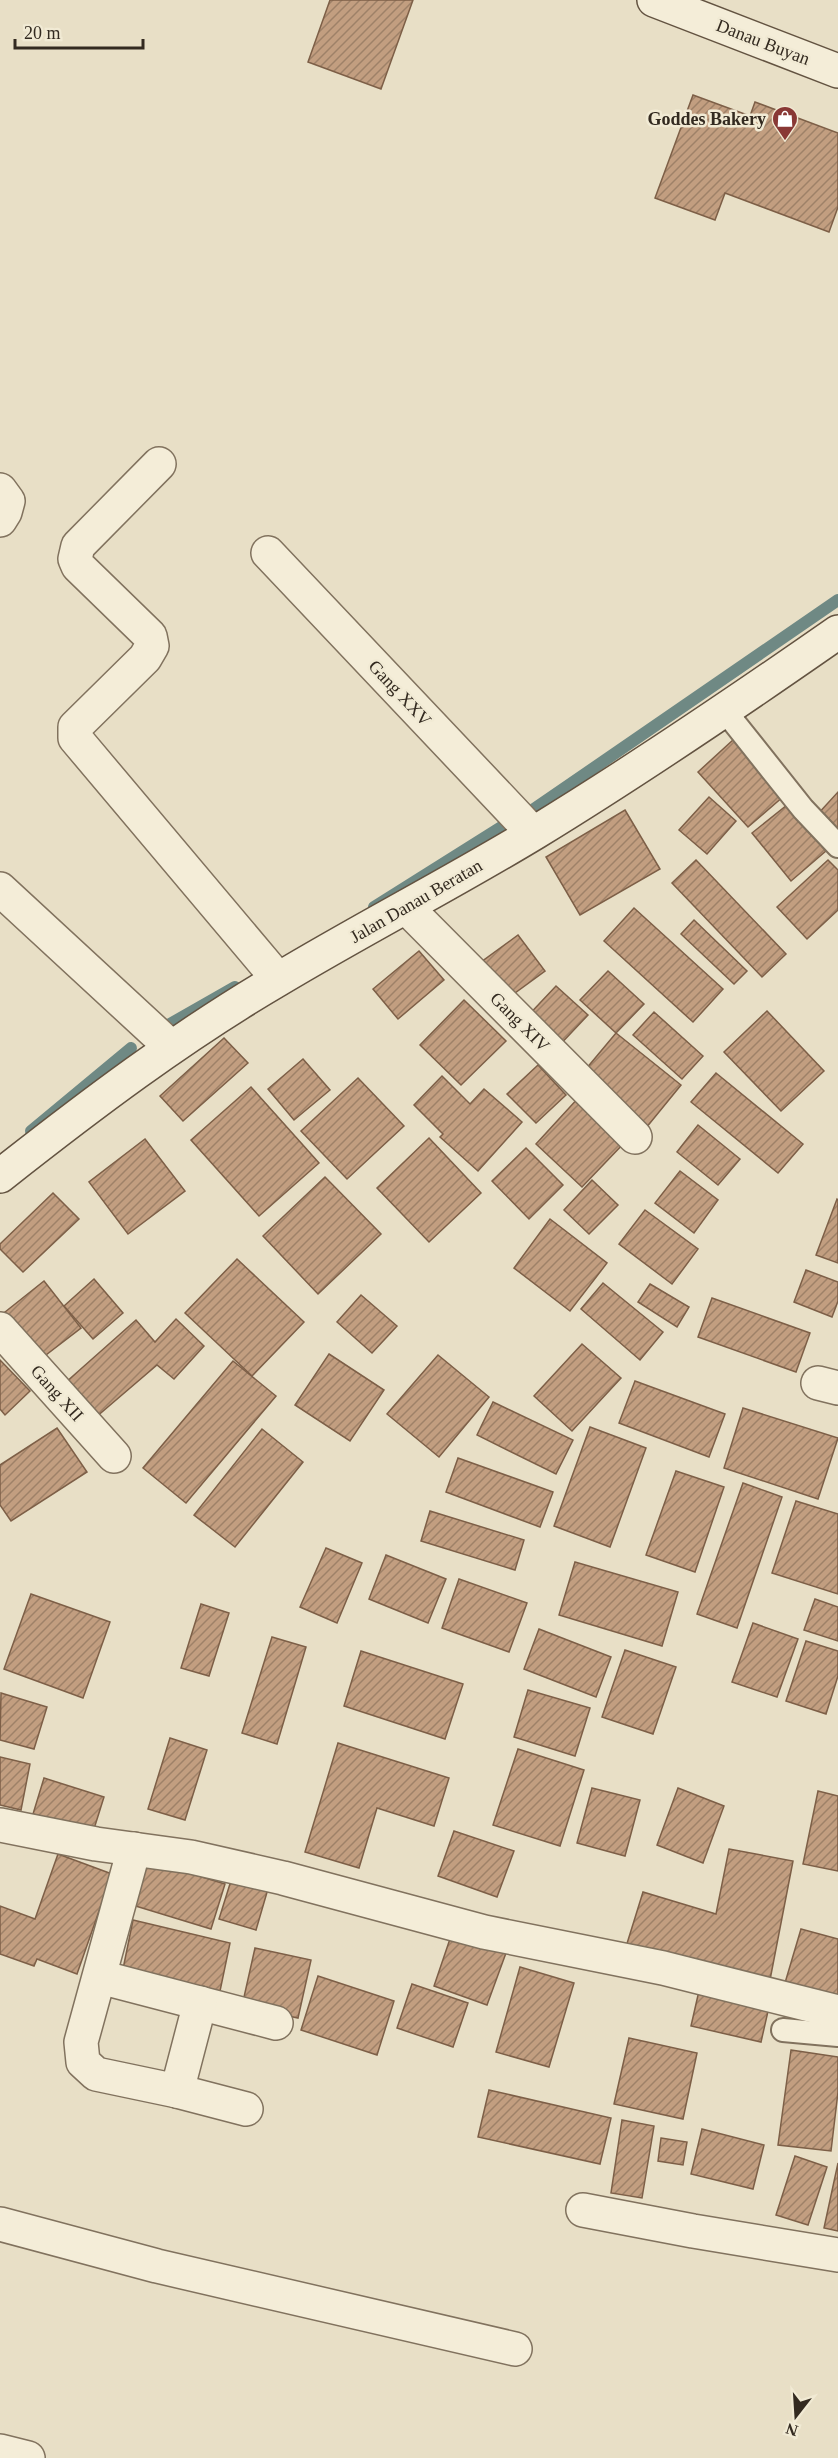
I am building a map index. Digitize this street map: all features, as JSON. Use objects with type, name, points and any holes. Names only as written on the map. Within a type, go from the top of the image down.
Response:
[{"type":"street","name":"Danau Buyan","points":[[654,0],[699,8],[838,70]]},
{"type":"street","points":[[159,465],[78,546],[76,551],[75,559],[78,567],[150,636],[152,646],[145,658],[75,727],[75,738],[278,979]]},
{"type":"street","points":[[0,490],[8,501],[0,520]]},
{"type":"street","name":"Gang XXV","points":[[268,554],[533,833]]},
{"type":"street","name":"Jalan Danau Beratan","points":[[0,1176],[115,1086],[171,1047],[278,979],[533,833],[640,768],[838,632]]},
{"type":"street","points":[[0,888],[171,1047]]},
{"type":"street","name":"Gang XIV","points":[[406,907],[634,1137]]},
{"type":"street","name":"Gang XII","points":[[0,1329],[114,1456]]},
{"type":"street","points":[[0,1825],[134,1850],[191,1857],[283,1878],[484,1932],[663,1968],[838,2012]]},
{"type":"street","points":[[134,1850],[81,2042],[83,2062],[96,2074],[177,2091],[246,2109]]},
{"type":"street","points":[[100,1977],[276,2023]]},
{"type":"street","points":[[177,2091],[200,2003]]},
{"type":"street","points":[[583,2210],[693,2232],[838,2255]]},
{"type":"street","points":[[0,2224],[157,2266],[515,2349]]},
{"type":"street","points":[[0,2451],[28,2458]]},
{"type":"lane","points":[[725,711],[803,809],[838,846]]},
{"type":"lane","points":[[783,2030],[838,2035]]},
{"type":"building","points":[[330,0],[413,0],[381,89],[308,62]]},
{"type":"building","points":[[693,95],[750,116],[755,102],[838,133],[838,207],[829,232],[725,193],[715,220],[655,198]]},
{"type":"building","points":[[734,739],[784,796],[748,827],[698,772]]},
{"type":"building","points":[[838,792],[838,833],[817,815]]},
{"type":"building","points":[[709,797],[736,821],[707,854],[679,830]]},
{"type":"building","points":[[787,805],[826,851],[791,881],[752,833]]},
{"type":"building","points":[[625,810],[660,869],[580,915],[546,857]]},
{"type":"building","points":[[696,860],[786,954],[762,977],[672,883]]},
{"type":"building","points":[[828,860],[838,870],[838,910],[807,939],[777,907]]},
{"type":"building","points":[[634,908],[723,989],[693,1022],[604,941]]},
{"type":"building","points":[[694,920],[747,971],[734,984],[681,934]]},
{"type":"building","points":[[518,935],[545,971],[504,1001],[477,965]]},
{"type":"building","points":[[419,951],[444,980],[398,1019],[373,989]]},
{"type":"building","points":[[608,971],[644,1004],[616,1033],[580,1000]]},
{"type":"building","points":[[556,986],[588,1015],[555,1050],[523,1021]]},
{"type":"building","points":[[464,1000],[506,1041],[461,1085],[420,1045]]},
{"type":"building","points":[[767,1011],[824,1071],[781,1111],[724,1052]]},
{"type":"building","points":[[654,1012],[703,1056],[682,1079],[633,1035]]},
{"type":"building","points":[[616,1033],[681,1085],[646,1128],[581,1075]]},
{"type":"building","points":[[224,1038],[248,1063],[183,1121],[160,1096]]},
{"type":"building","points":[[303,1059],[330,1090],[294,1120],[268,1089]]},
{"type":"building","points":[[538,1065],[566,1095],[536,1123],[507,1094]]},
{"type":"building","points":[[716,1073],[803,1144],[778,1173],[691,1102]]},
{"type":"building","points":[[442,1076],[470,1104],[484,1089],[522,1122],[478,1171],[440,1137],[443,1134],[414,1105]]},
{"type":"building","points":[[358,1078],[404,1126],[347,1179],[301,1131]]},
{"type":"building","points":[[251,1087],[319,1163],[259,1216],[191,1140]]},
{"type":"building","points":[[580,1096],[626,1141],[582,1187],[536,1144]]},
{"type":"building","points":[[698,1125],[740,1159],[718,1185],[677,1152]]},
{"type":"building","points":[[429,1138],[481,1193],[429,1242],[377,1188]]},
{"type":"building","points":[[145,1139],[185,1191],[128,1234],[89,1182]]},
{"type":"building","points":[[526,1148],[563,1185],[529,1219],[492,1181]]},
{"type":"building","points":[[680,1171],[718,1200],[694,1233],[655,1203]]},
{"type":"building","points":[[325,1177],[381,1234],[318,1294],[263,1236]]},
{"type":"building","points":[[592,1180],[618,1205],[589,1234],[564,1210]]},
{"type":"building","points":[[53,1193],[79,1219],[23,1272],[0,1249],[0,1244]]},
{"type":"building","points":[[838,1200],[838,1263],[816,1255]]},
{"type":"building","points":[[645,1210],[698,1249],[672,1284],[619,1244]]},
{"type":"building","points":[[550,1219],[607,1263],[570,1311],[514,1268]]},
{"type":"building","points":[[237,1259],[304,1322],[252,1376],[185,1313]]},
{"type":"building","points":[[806,1270],[838,1282],[838,1301],[832,1317],[794,1302]]},
{"type":"building","points":[[94,1279],[123,1313],[93,1339],[64,1306]]},
{"type":"building","points":[[44,1281],[81,1328],[42,1358],[5,1312]]},
{"type":"building","points":[[603,1283],[663,1332],[640,1360],[581,1309]]},
{"type":"building","points":[[650,1284],[689,1307],[677,1327],[638,1302]]},
{"type":"building","points":[[361,1295],[397,1326],[372,1353],[337,1322]]},
{"type":"building","points":[[712,1298],[810,1333],[796,1372],[698,1337]]},
{"type":"building","points":[[176,1319],[204,1346],[174,1379],[157,1365],[95,1418],[65,1383],[136,1320],[155,1342]]},
{"type":"building","points":[[582,1344],[621,1378],[572,1431],[534,1396]]},
{"type":"building","points":[[329,1354],[384,1390],[350,1441],[295,1405]]},
{"type":"building","points":[[438,1355],[489,1397],[439,1457],[387,1414]]},
{"type":"building","points":[[0,1360],[30,1391],[5,1415],[0,1409]]},
{"type":"building","points":[[233,1361],[276,1396],[186,1503],[143,1468]]},
{"type":"building","points":[[635,1381],[725,1414],[709,1457],[619,1423]]},
{"type":"building","points":[[493,1402],[573,1440],[556,1474],[477,1435]]},
{"type":"building","points":[[743,1408],[838,1438],[818,1499],[724,1468]]},
{"type":"building","points":[[590,1427],[646,1448],[610,1547],[554,1526]]},
{"type":"building","points":[[57,1428],[87,1472],[11,1521],[0,1505],[0,1465]]},
{"type":"building","points":[[262,1429],[303,1462],[235,1547],[194,1515]]},
{"type":"building","points":[[458,1458],[553,1492],[540,1527],[446,1492]]},
{"type":"building","points":[[676,1471],[724,1487],[695,1572],[646,1555]]},
{"type":"building","points":[[743,1483],[782,1497],[737,1628],[697,1614]]},
{"type":"building","points":[[796,1501],[838,1514],[838,1594],[772,1573]]},
{"type":"building","points":[[430,1511],[524,1540],[515,1570],[421,1541]]},
{"type":"building","points":[[326,1548],[362,1563],[337,1623],[300,1607]]},
{"type":"building","points":[[386,1555],[446,1579],[428,1623],[369,1599]]},
{"type":"building","points":[[575,1562],[678,1592],[662,1646],[559,1615]]},
{"type":"building","points":[[459,1579],[527,1603],[509,1652],[442,1628]]},
{"type":"building","points":[[31,1594],[110,1622],[83,1698],[4,1669]]},
{"type":"building","points":[[815,1599],[838,1607],[838,1641],[804,1630]]},
{"type":"building","points":[[201,1604],[229,1613],[209,1676],[181,1668]]},
{"type":"building","points":[[753,1623],[798,1639],[777,1697],[732,1682]]},
{"type":"building","points":[[539,1629],[611,1657],[596,1697],[524,1669]]},
{"type":"building","points":[[272,1637],[306,1647],[277,1744],[242,1733]]},
{"type":"building","points":[[806,1641],[838,1651],[838,1676],[826,1714],[786,1701]]},
{"type":"building","points":[[625,1650],[676,1667],[653,1734],[602,1717]]},
{"type":"building","points":[[361,1651],[463,1684],[445,1739],[344,1706]]},
{"type":"building","points":[[528,1690],[590,1708],[575,1756],[514,1737]]},
{"type":"building","points":[[1,1693],[47,1707],[34,1749],[0,1740]]},
{"type":"building","points":[[170,1738],[207,1750],[185,1820],[148,1809]]},
{"type":"building","points":[[338,1743],[449,1778],[434,1826],[377,1808],[359,1868],[305,1852]]},
{"type":"building","points":[[518,1749],[584,1770],[560,1846],[493,1825]]},
{"type":"building","points":[[0,1757],[30,1764],[21,1810],[0,1805]]},
{"type":"building","points":[[44,1778],[104,1797],[93,1832],[33,1814]]},
{"type":"building","points":[[592,1788],[640,1800],[625,1856],[577,1843]]},
{"type":"building","points":[[678,1788],[724,1806],[703,1863],[657,1845]]},
{"type":"building","points":[[818,1791],[838,1796],[838,1871],[803,1864]]},
{"type":"building","points":[[454,1831],[514,1851],[497,1897],[438,1876]]},
{"type":"building","points":[[729,1849],[793,1861],[769,1985],[625,1950],[643,1892],[716,1914]]},
{"type":"building","points":[[58,1854],[112,1874],[77,1974],[37,1959],[34,1966],[0,1954],[0,1906],[35,1919]]},
{"type":"building","points":[[143,1859],[225,1884],[211,1929],[129,1904]]},
{"type":"building","points":[[234,1871],[270,1882],[256,1930],[219,1919]]},
{"type":"building","points":[[133,1920],[230,1943],[220,1991],[123,1969]]},
{"type":"building","points":[[801,1929],[838,1939],[838,2010],[782,1993]]},
{"type":"building","points":[[452,1933],[506,1953],[487,2005],[434,1986]]},
{"type":"building","points":[[255,1948],[311,1960],[298,2018],[242,2006]]},
{"type":"building","points":[[520,1967],[574,1983],[549,2067],[496,2052]]},
{"type":"building","points":[[318,1976],[394,2001],[377,2055],[301,2030]]},
{"type":"building","points":[[701,1982],[771,1998],[761,2042],[691,2026]]},
{"type":"building","points":[[412,1984],[468,2003],[453,2047],[397,2028]]},
{"type":"building","points":[[629,2038],[697,2053],[683,2119],[614,2104]]},
{"type":"building","points":[[791,2050],[838,2057],[838,2092],[831,2151],[778,2145]]},
{"type":"building","points":[[489,2090],[611,2118],[600,2164],[478,2137]]},
{"type":"building","points":[[622,2120],[654,2126],[642,2198],[611,2193]]},
{"type":"building","points":[[702,2129],[764,2145],[753,2189],[691,2174]]},
{"type":"building","points":[[661,2138],[687,2142],[683,2165],[658,2161]]},
{"type":"building","points":[[795,2156],[827,2167],[808,2225],[776,2215]]},
{"type":"building","points":[[838,2163],[838,2231],[824,2228]]},
{"type":"waterway","points":[[534,809],[838,600]]},
{"type":"waterway","points":[[374,907],[506,824]]},
{"type":"waterway","points":[[156,1032],[235,987]]},
{"type":"waterway","points":[[31,1131],[131,1048]]},
{"type":"place","name":"Goddes Bakery","points":[[785,142]]}]
